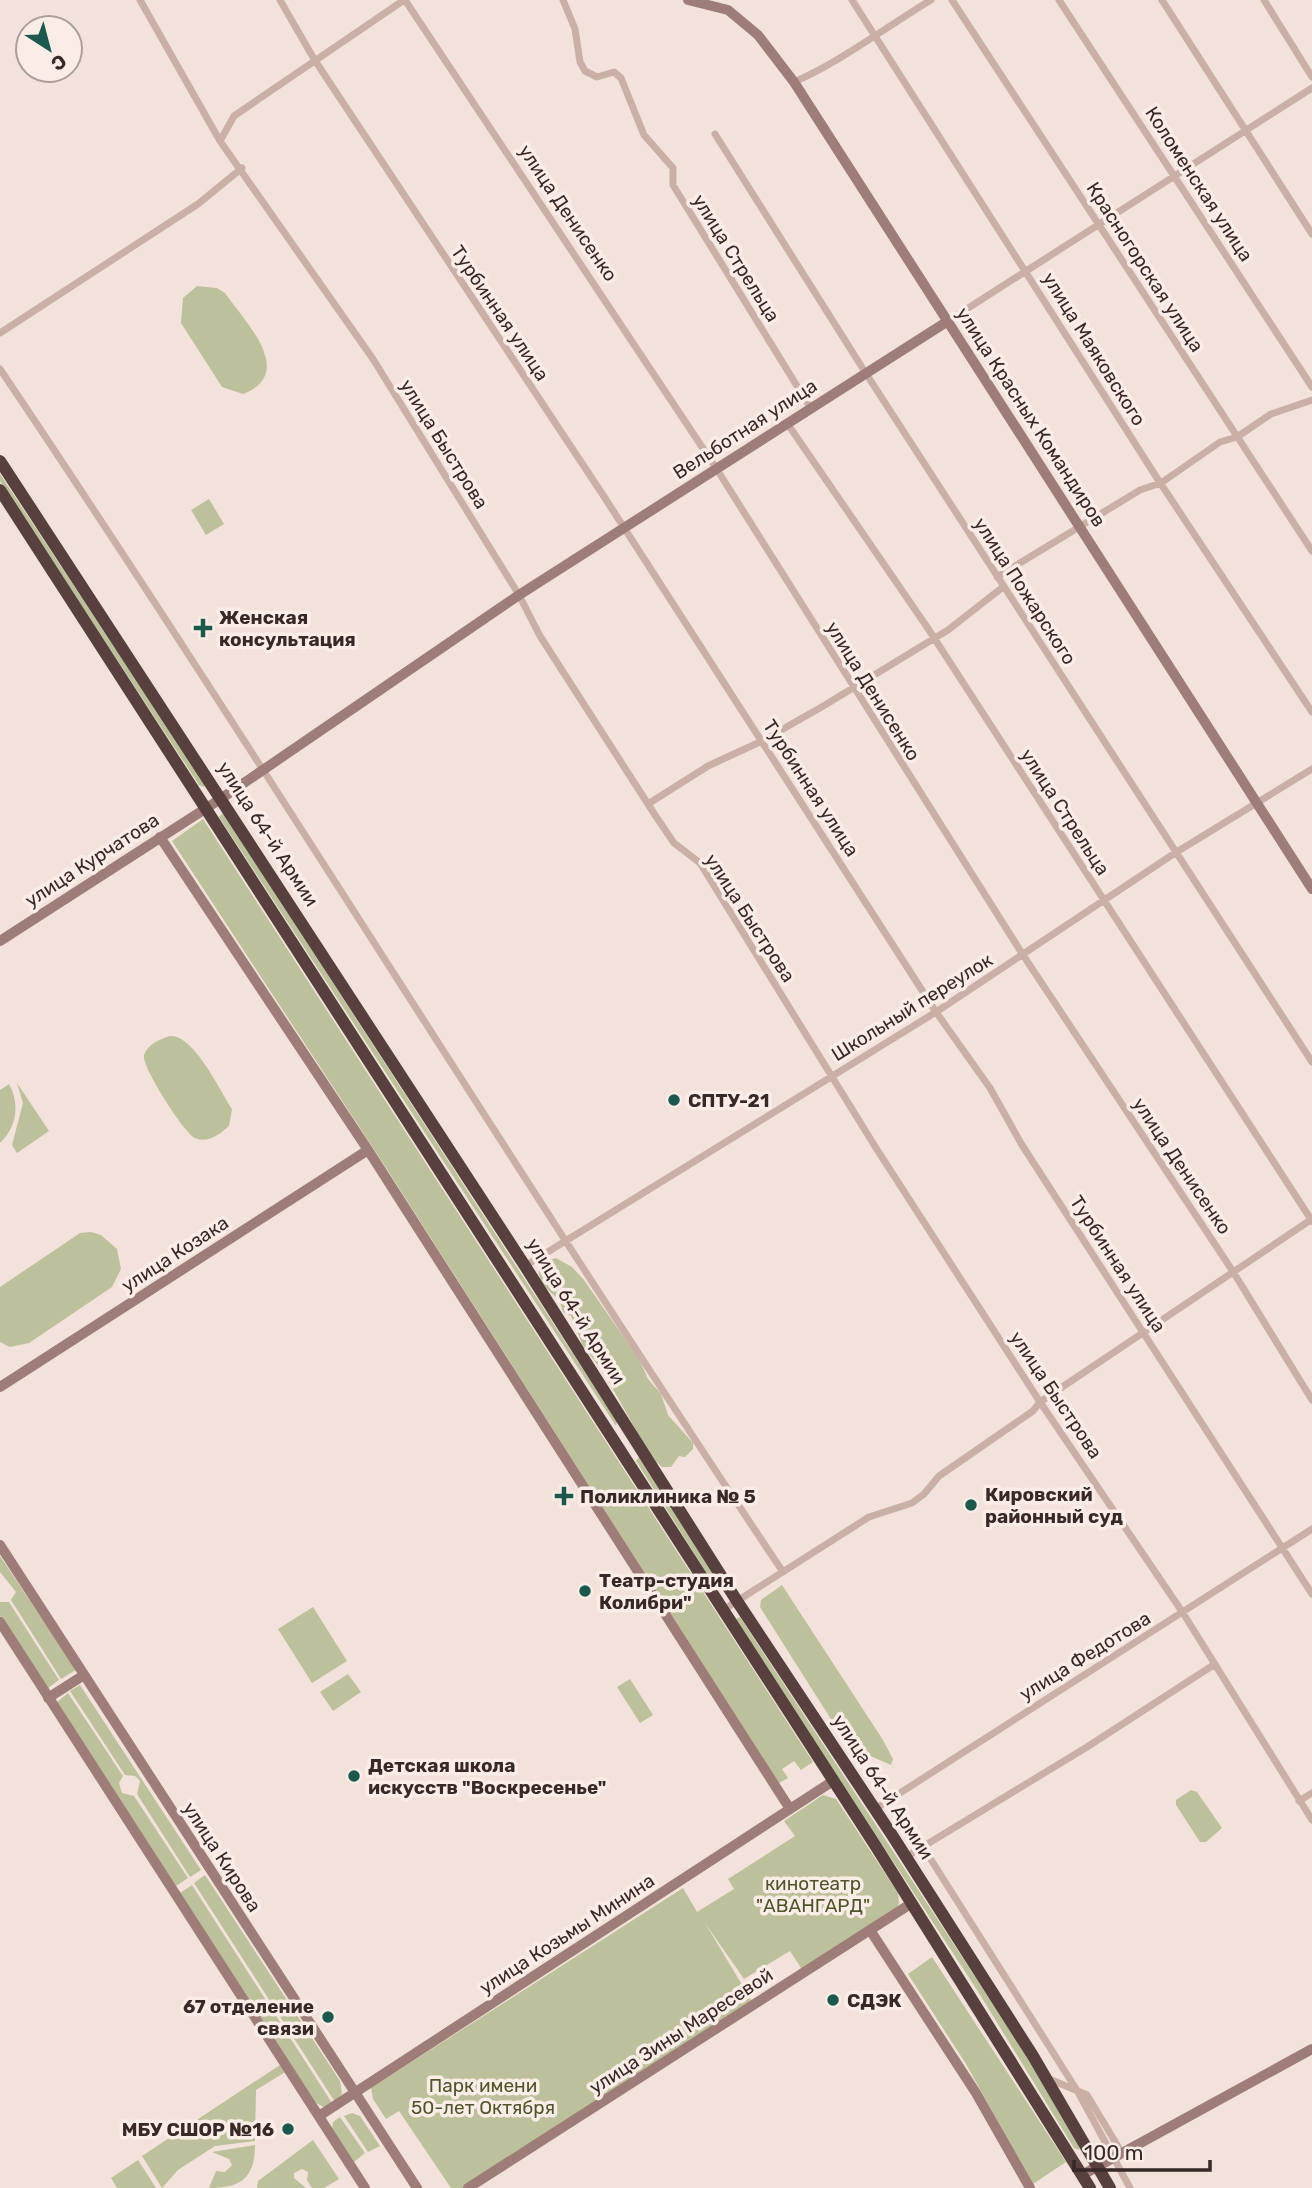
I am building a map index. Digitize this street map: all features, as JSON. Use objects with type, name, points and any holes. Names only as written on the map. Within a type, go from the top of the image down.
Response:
[{"type":"highway","name":"улица 64-й Армии","points":[[0,461],[222,798],[525,1266],[737,1601],[906,1857],[1046,2078],[1110,2188]]},
{"type":"highway","name":"улица 64-й Армии","points":[[0,490],[912,1903],[1090,2188]]},
{"type":"highway","points":[[619,1452],[636,1441]]},
{"type":"street","name":"улица Быстрова","points":[[141,0],[220,141],[242,168],[373,359],[519,595],[540,636],[674,843],[700,863],[831,1077],[1040,1402],[1183,1613],[1312,1820]]},
{"type":"street","name":"Турбинная улица","points":[[280,0],[314,59],[762,741],[936,1012],[990,1088],[1021,1145],[1312,1594]]},
{"type":"street","points":[[220,141],[234,116],[314,59],[405,0]]},
{"type":"street","name":"улица Денисенко","points":[[405,0],[716,468],[1023,956],[1232,1270],[1312,1400]]},
{"type":"street","name":"улица Стрельца","points":[[563,0],[575,29],[580,62],[585,71],[597,77],[614,72],[621,78],[644,135],[673,169],[673,185],[810,407]]},
{"type":"street","name":"улица Красных Командиров","points":[[688,0],[728,10],[758,35],[794,82],[1312,889]]},
{"type":"street","name":"улица Маяковского","points":[[852,0],[1161,483],[1312,712]]},
{"type":"street","points":[[794,82],[819,71],[873,34],[932,0]]},
{"type":"street","name":"Красногорская улица","points":[[953,0],[1312,551]]},
{"type":"street","name":"Коломенская улица","points":[[1059,0],[1312,387]]},
{"type":"street","points":[[1162,0],[1312,234]]},
{"type":"street","points":[[1264,0],[1312,77]]},
{"type":"street","name":"Вельботная улица","points":[[205,809],[519,595],[624,530],[865,372],[1099,227],[1312,88]]},
{"type":"street","name":"улица Пожарского","points":[[715,134],[1003,587],[1312,1062]]},
{"type":"street","points":[[0,332],[198,204],[242,168]]},
{"type":"street","name":"улица 64-й Армии","points":[[0,369],[331,872],[564,1241],[783,1572]]},
{"type":"street","points":[[997,577],[1140,490],[1161,483],[1220,442],[1237,437],[1270,414],[1312,400]]},
{"type":"street","name":"улица Стрельца","points":[[787,423],[933,637],[1312,1220]]},
{"type":"street","points":[[648,804],[708,766],[762,741],[853,687],[970,615],[984,599],[1003,587]]},
{"type":"street","name":"Школьный переулок","points":[[525,1266],[936,1012],[1175,853],[1312,769]]},
{"type":"street","name":"улица Курчатова","points":[[0,941],[205,809]]},
{"type":"street","points":[[160,836],[368,1150],[790,1810]]},
{"type":"street","name":"улица Козака","points":[[0,1387],[368,1150]]},
{"type":"street","points":[[722,1611],[869,1517],[912,1503],[924,1494],[939,1476],[1033,1411],[1040,1402],[1232,1270],[1312,1220]]},
{"type":"street","name":"улица Федотова","points":[[875,1809],[1312,1529]]},
{"type":"street","name":"улица Кирова","points":[[0,1545],[417,2188]]},
{"type":"street","points":[[0,1622],[365,2188]]},
{"type":"street","points":[[906,1857],[1215,1664]]},
{"type":"street","points":[[48,1698],[84,1675]]},
{"type":"street","name":"улица Козьмы Минина","points":[[319,2116],[833,1781]]},
{"type":"street","points":[[1299,1801],[1312,1793]]},
{"type":"street","points":[[923,1847],[1117,2155],[1130,2188]]},
{"type":"street","name":"улица Зины Маресевой","points":[[468,2188],[912,1903]]},
{"type":"street","points":[[870,1930],[976,2093],[1030,2188]]},
{"type":"street","points":[[1082,2175],[1312,2049]]},
{"type":"street","points":[[1046,2078],[1078,2092]]},
{"type":"green space","points":[[197,286],[217,288],[225,293],[262,346],[266,373],[259,385],[243,394],[222,387],[181,323],[183,298]]},
{"type":"green space","points":[[0,474],[205,784],[204,787],[199,785],[0,481]]},
{"type":"green space","points":[[209,499],[224,524],[206,535],[191,510]]},
{"type":"green space","points":[[223,813],[617,1422],[616,1426],[219,817]]},
{"type":"green space","points":[[203,819],[813,1762],[801,1770],[794,1761],[782,1769],[788,1778],[779,1783],[381,1160],[172,841]]},
{"type":"green space","points":[[170,1036],[179,1038],[197,1053],[232,1109],[229,1126],[214,1137],[200,1140],[190,1133],[164,1099],[149,1072],[144,1055],[146,1051],[155,1042]]},
{"type":"green space","points":[[17,1083],[49,1131],[17,1153],[12,1145],[23,1103]]},
{"type":"green space","points":[[9,1084],[15,1099],[15,1115],[10,1130],[0,1143],[0,1090]]},
{"type":"green space","points":[[80,1233],[101,1235],[117,1249],[121,1269],[112,1287],[29,1343],[10,1347],[0,1342],[0,1287]]},
{"type":"green space","points":[[556,1258],[572,1267],[584,1280],[639,1359],[648,1379],[661,1394],[668,1415],[693,1443],[693,1449],[685,1457],[679,1456],[671,1467],[662,1467],[651,1457],[604,1373],[583,1346],[571,1316],[563,1312],[559,1299],[540,1279],[540,1263]]},
{"type":"green space","points":[[639,1457],[723,1587],[722,1590],[718,1591],[636,1461]]},
{"type":"green space","points":[[0,1556],[76,1670],[61,1679],[11,1600],[16,1592],[0,1572]]},
{"type":"green space","points":[[782,1585],[883,1740],[893,1759],[891,1765],[848,1746],[760,1607],[761,1600]]},
{"type":"green space","points":[[0,1602],[9,1602],[59,1680],[47,1689],[0,1616]]},
{"type":"green space","points":[[313,1607],[347,1661],[312,1683],[278,1629]]},
{"type":"green space","points":[[740,1617],[1017,2041],[1080,2146],[1079,2150],[1074,2148],[977,1990],[737,1622],[736,1619]]},
{"type":"green space","points":[[348,1674],[361,1692],[333,1711],[320,1692]]},
{"type":"green space","points":[[630,1679],[653,1715],[640,1723],[617,1687]]},
{"type":"green space","points":[[80,1685],[201,1870],[190,1877],[137,1794],[140,1781],[135,1776],[125,1775],[70,1691]]},
{"type":"green space","points":[[68,1693],[123,1776],[119,1783],[122,1793],[134,1796],[188,1878],[176,1886],[57,1702]]},
{"type":"green space","points":[[1191,1790],[1197,1792],[1222,1828],[1206,1842],[1200,1842],[1176,1805],[1176,1800]]},
{"type":"green space","name":"Парк имени 50-лет Октября","points":[[823,1795],[836,1799],[898,1893],[899,1904],[895,1910],[803,1971],[790,1951],[744,1979],[705,1923],[753,2003],[465,2188],[451,2188],[399,2111],[386,2119],[373,2099],[371,2088],[683,1888],[697,1912],[734,1889],[728,1879],[795,1836],[784,1821]]},
{"type":"green space","points":[[205,1875],[340,2081],[342,2094],[335,2102],[194,1883]]},
{"type":"green space","points":[[192,1885],[332,2103],[324,2107],[316,2103],[180,1893]]},
{"type":"green space","points":[[932,1957],[1066,2162],[1033,2184],[966,2064],[908,1974]]},
{"type":"green space","points":[[283,2063],[287,2071],[256,2090],[255,2141],[215,2146],[178,2170],[162,2188],[142,2156]]},
{"type":"green space","points":[[352,2113],[360,2116],[380,2146],[368,2152],[344,2116]]},
{"type":"green space","points":[[340,2117],[365,2153],[354,2162],[332,2129],[333,2122]]},
{"type":"green space","points":[[313,2140],[339,2179],[324,2188],[312,2188],[307,2180],[308,2172],[302,2169],[294,2173],[294,2178],[306,2188],[257,2188],[258,2181]]},
{"type":"green space","points":[[255,2145],[252,2166],[244,2179],[230,2186],[209,2188],[216,2171],[225,2172],[232,2165],[229,2159],[212,2152]]},
{"type":"green space","points":[[138,2160],[156,2188],[117,2188],[111,2178]]},
{"type":"place","name":"Женская консультация","points":[[203,628]]},
{"type":"place","name":"СПТУ-21","points":[[674,1100]]},
{"type":"place","name":"Поликлиника № 5","points":[[564,1496]]},
{"type":"place","name":"Кировский районный суд","points":[[971,1505]]},
{"type":"place","name":"Театр-студия Колибри\"","points":[[585,1591]]},
{"type":"place","name":"Детская школа искусств \"Воскресенье\"","points":[[354,1776]]},
{"type":"place","name":"СДЭК","points":[[833,2000]]},
{"type":"place","name":"67 отделение связи","points":[[328,2017]]},
{"type":"place","name":"МБУ СШОР №16","points":[[288,2129]]},
{"type":"park label","name":"кинотеатр \"АВАНГАРД\"","points":[[813,1894]]}]
